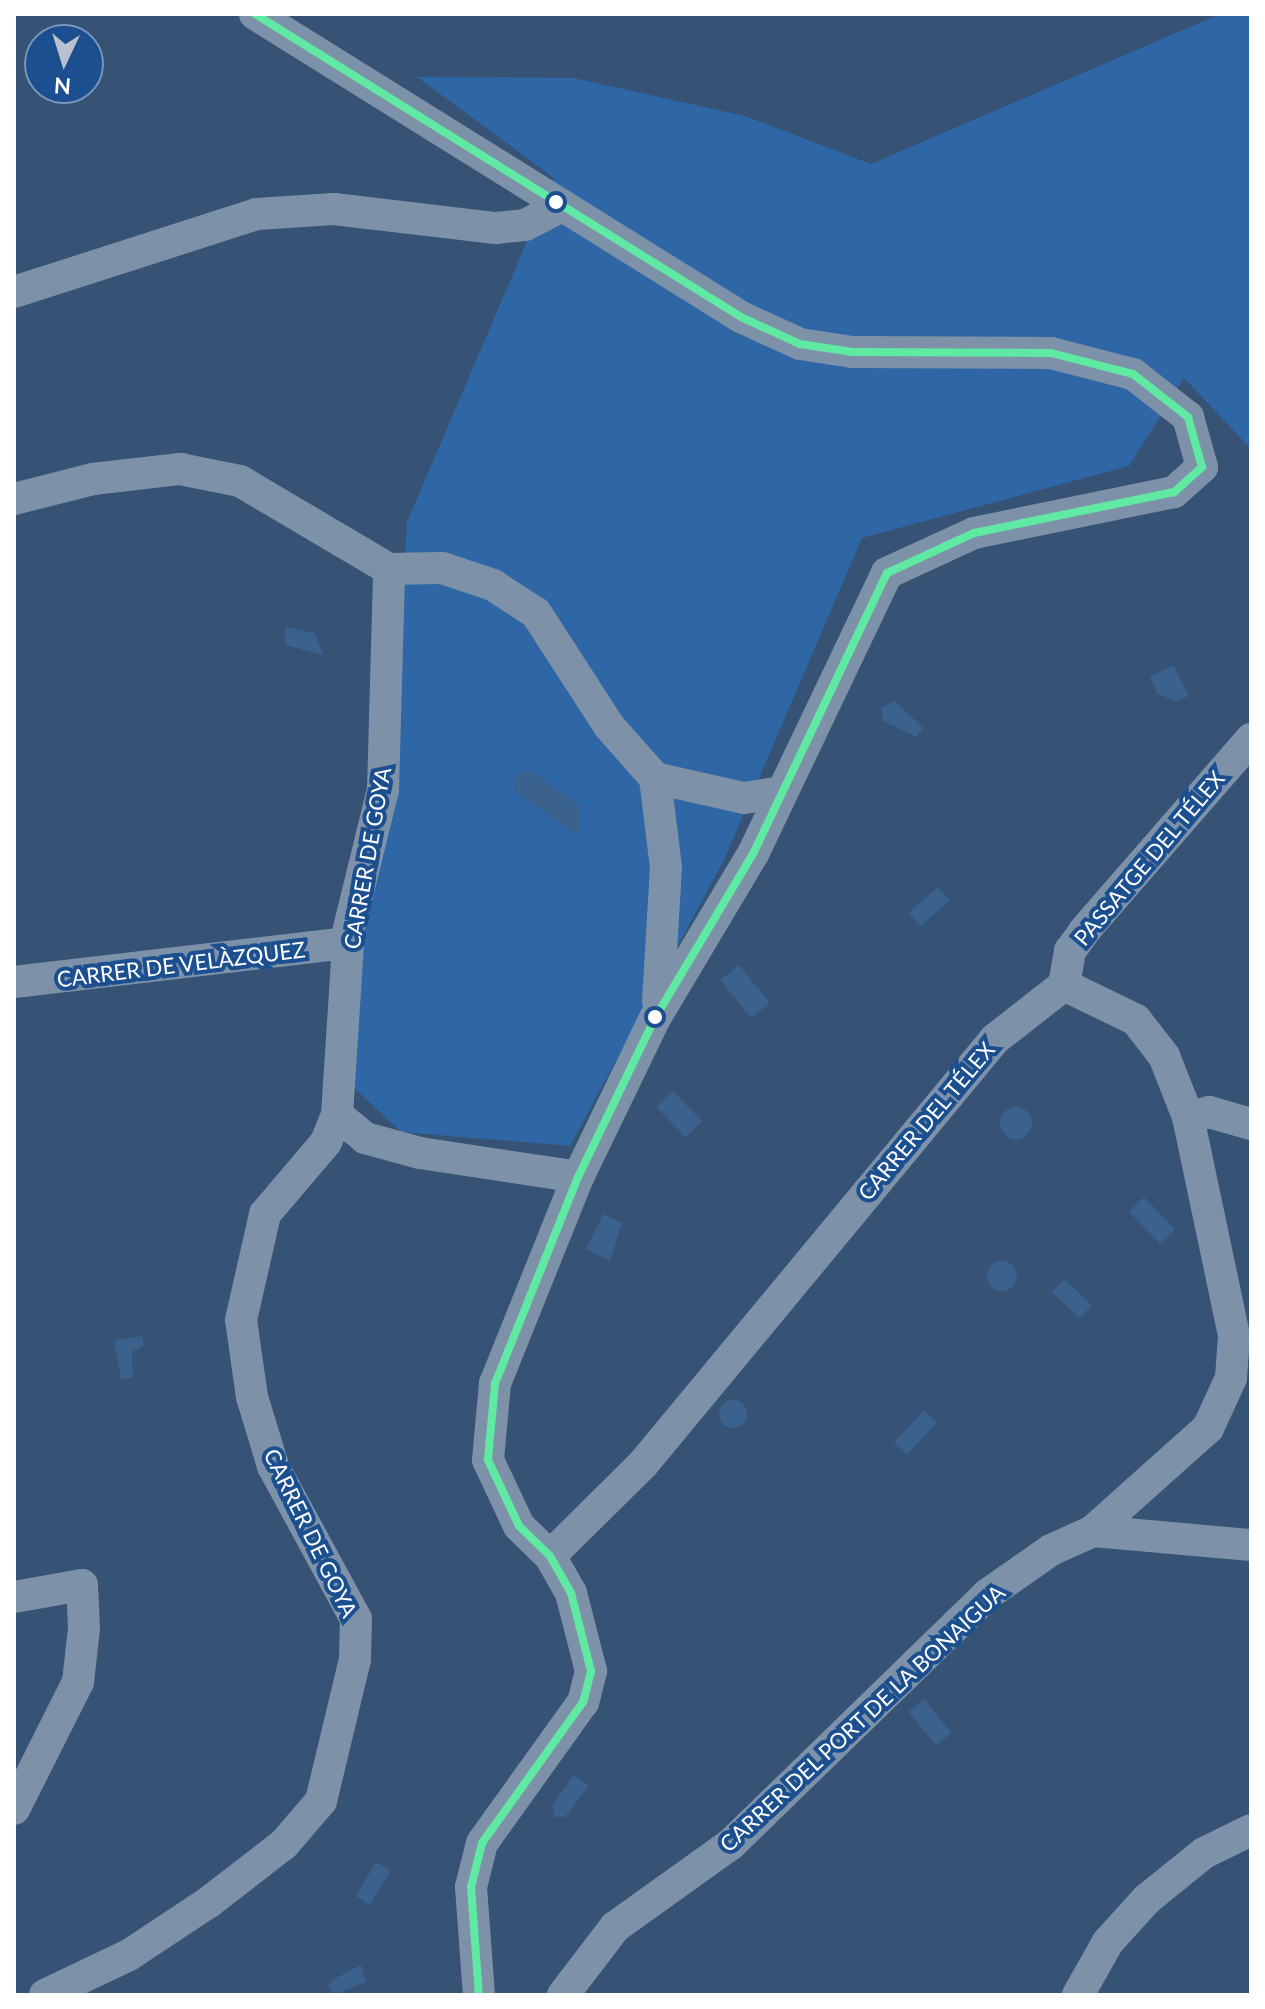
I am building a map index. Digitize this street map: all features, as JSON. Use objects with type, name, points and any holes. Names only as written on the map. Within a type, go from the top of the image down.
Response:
[{"type":"street","points":[[255,14],[559,208],[741,317],[800,344],[852,352],[1051,353],[1133,374],[1188,417],[1202,467],[1174,492],[974,533],[887,573],[733,891],[655,1018],[578,1177],[516,1318],[490,1424],[488,1460],[505,1500],[550,1556],[587,1635],[591,1671],[567,1726],[482,1843],[471,1887],[479,1995]]},
{"type":"street","points":[[14,292],[257,214],[334,209],[496,228],[559,208]]},
{"type":"street","points":[[14,499],[93,479],[180,469],[275,498],[389,569],[442,568],[493,585],[536,613],[609,726],[655,778],[666,867],[655,1018]]},
{"type":"street","name":"CARRER DE GOYA","points":[[45,1995],[129,1955],[209,1902],[284,1844],[321,1801],[355,1659],[356,1619],[273,1466],[252,1397],[241,1320],[265,1214],[326,1142],[337,1115],[348,943],[383,790],[389,569]]},
{"type":"street","name":"PASSATGE DEL TÉLEX","points":[[1064,985],[1070,951],[1085,930],[1251,739]]},
{"type":"street","points":[[655,778],[744,798],[783,792]]},
{"type":"street","name":"CARRER DE VELÀZQUEZ","points":[[14,982],[348,943]]},
{"type":"street","points":[[1064,985],[1136,1020],[1164,1056],[1188,1117],[1234,1336],[1231,1378],[1200,1437],[1093,1531]]},
{"type":"street","name":"CARRER DEL TÉLEX","points":[[550,1556],[643,1464],[995,1039],[1064,985]]},
{"type":"street","points":[[1188,1117],[1209,1112],[1251,1124]]},
{"type":"street","points":[[337,1115],[365,1138],[420,1153],[578,1177]]},
{"type":"street","points":[[1093,1531],[1251,1545]]},
{"type":"street","name":"CARRER DEL PORT DE LA BONAIGUA","points":[[563,1995],[615,1927],[731,1844],[988,1594],[1093,1531]]},
{"type":"street","points":[[14,1597],[82,1585],[78,1682],[14,1809]]},
{"type":"street","points":[[1078,1995],[1108,1942],[1147,1899],[1204,1853],[1251,1830]]},
{"type":"shaded area","points":[[1220,14],[1251,14],[1251,449],[1184,378],[1129,466],[862,538],[724,860],[570,1146],[401,1132],[349,1083],[347,947],[390,803],[407,522],[554,178],[417,77],[574,78],[745,116],[871,164]]},
{"type":"shaded area","points":[[285,627],[315,633],[323,655],[285,645]]},
{"type":"shaded area","points":[[1173,665],[1189,696],[1176,701],[1157,694],[1150,677]]},
{"type":"shaded area","points":[[894,701],[924,728],[916,737],[883,721],[881,708]]},
{"type":"shaded area","points":[[520,771],[532,771],[580,807],[580,836],[518,794],[513,783]]},
{"type":"shaded area","points":[[938,887],[950,901],[920,926],[909,913]]},
{"type":"shaded area","points":[[739,965],[770,1003],[751,1018],[720,980]]},
{"type":"shaded area","points":[[673,1091],[702,1121],[686,1137],[656,1107]]},
{"type":"shaded area","points":[[1016,1107],[1027,1112],[1032,1123],[1027,1134],[1016,1139],[1005,1134],[1000,1123],[1005,1112]]},
{"type":"shaded area","points":[[1144,1197],[1175,1229],[1160,1244],[1129,1212]]},
{"type":"shaded area","points":[[603,1214],[622,1223],[610,1261],[586,1249]]},
{"type":"shaded area","points":[[1002,1261],[1013,1265],[1017,1276],[1013,1287],[1002,1291],[991,1287],[987,1276],[991,1265]]},
{"type":"shaded area","points":[[1064,1279],[1092,1305],[1080,1318],[1052,1292]]},
{"type":"shaded area","points":[[142,1336],[144,1345],[132,1352],[133,1377],[121,1380],[114,1341]]},
{"type":"shaded area","points":[[733,1400],[743,1404],[747,1414],[743,1424],[733,1428],[723,1424],[719,1414],[723,1404]]},
{"type":"shaded area","points":[[924,1410],[937,1422],[907,1454],[894,1442]]},
{"type":"shaded area","points":[[924,1699],[952,1733],[936,1746],[908,1712]]},
{"type":"shaded area","points":[[574,1775],[589,1786],[565,1817],[555,1817],[552,1806]]},
{"type":"shaded area","points":[[376,1862],[391,1871],[370,1905],[355,1896]]},
{"type":"shaded area","points":[[361,1965],[366,1982],[334,1995],[328,1986],[334,1979]]},
{"type":"transit line","points":[[255,14],[741,317],[800,344],[852,352],[1051,353],[1133,374],[1188,417],[1202,467],[1174,492],[974,533],[887,573],[754,852],[655,1018],[578,1177],[495,1383],[488,1460],[519,1526],[550,1556],[571,1593],[591,1671],[583,1702],[482,1843],[471,1887],[479,1995]]}]
